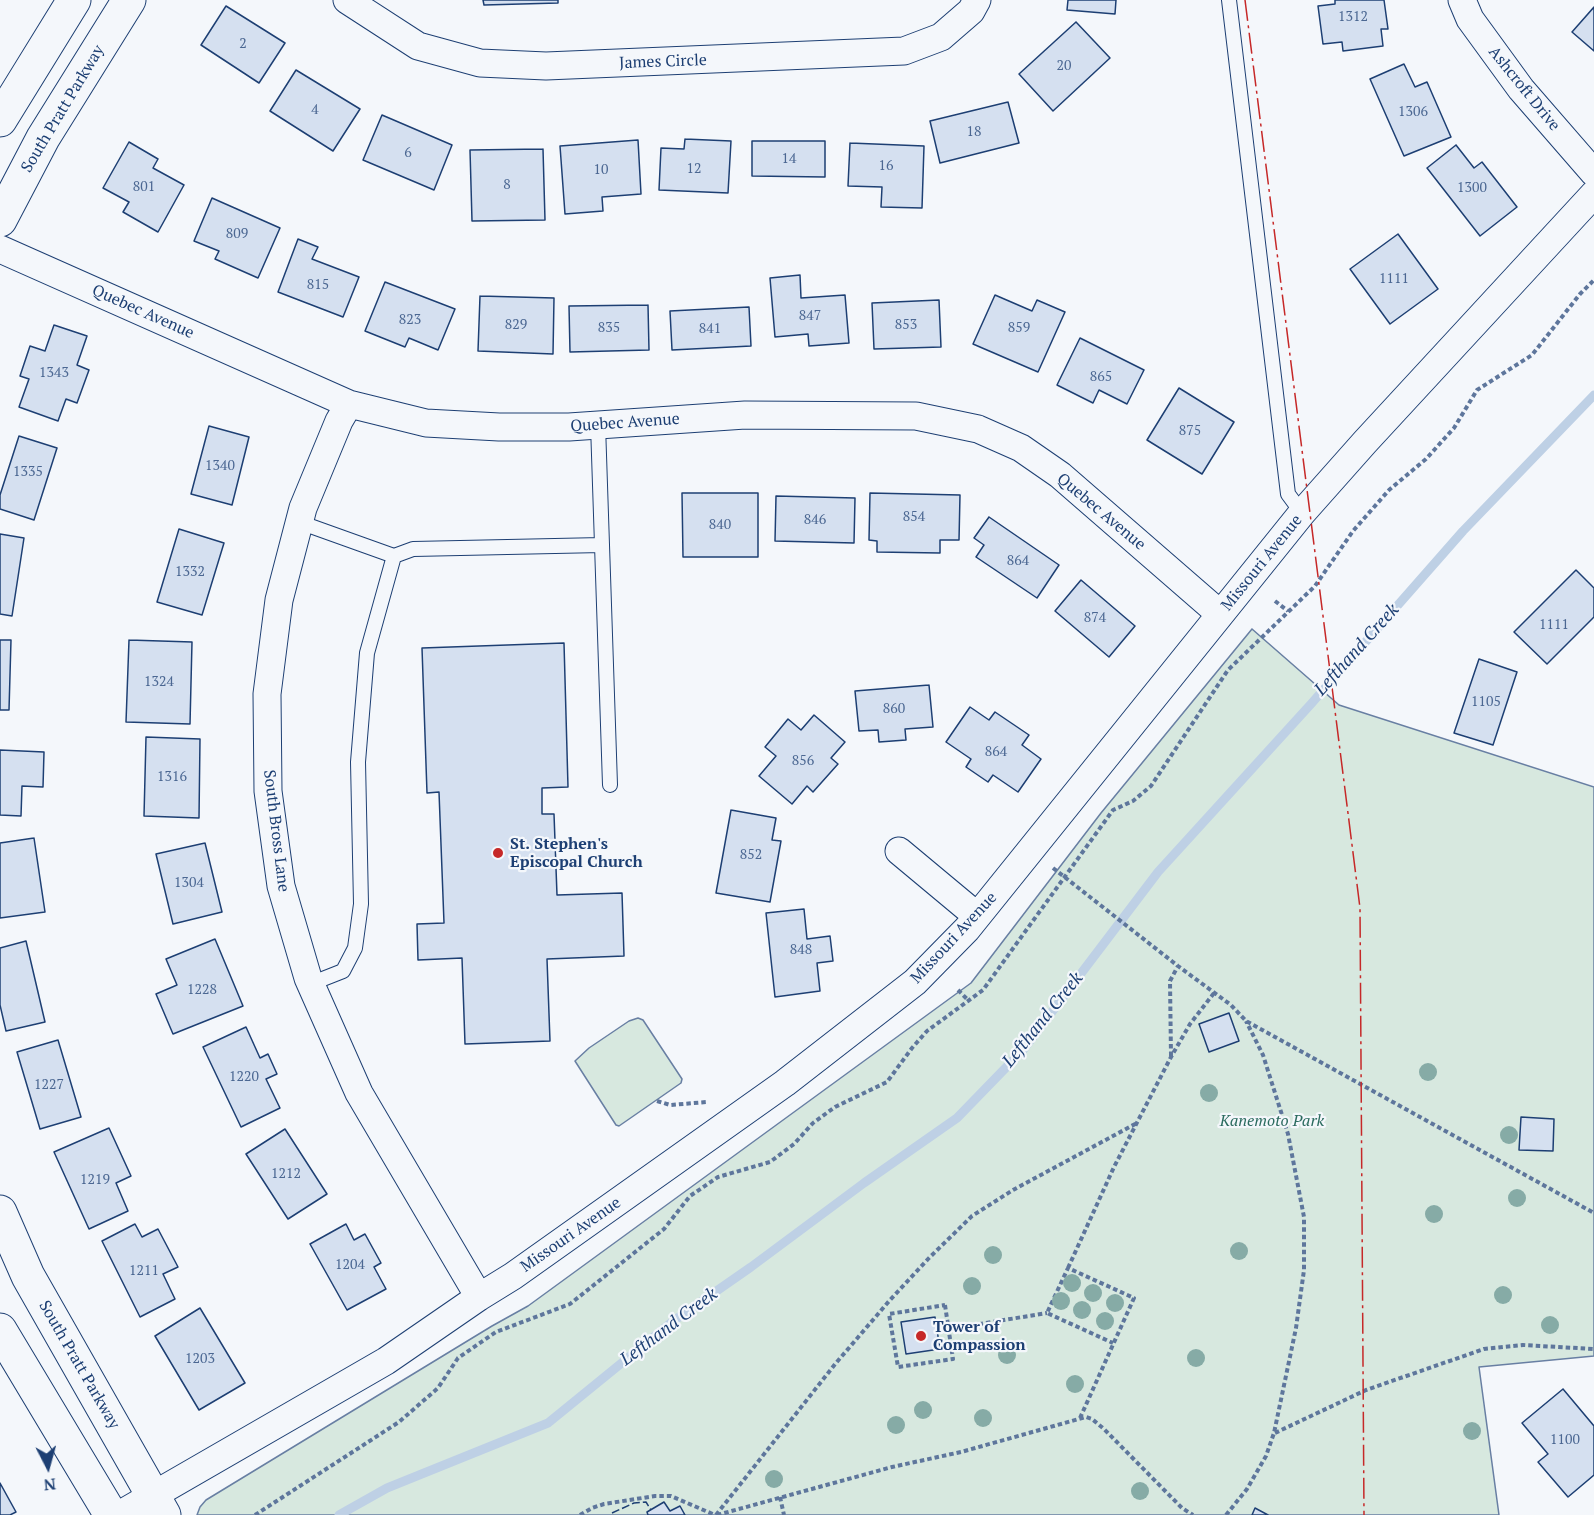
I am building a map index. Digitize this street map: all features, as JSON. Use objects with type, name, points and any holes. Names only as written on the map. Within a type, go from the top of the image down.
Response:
[{"type":"street","points":[[0,120],[74,0]]},
{"type":"street","name":"South Pratt Parkway","points":[[0,220],[43,138],[129,0]]},
{"type":"street","name":"James Circle","points":[[347,0],[418,46],[480,63],[546,66],[903,51],[941,37],[971,11],[977,0]]},
{"type":"street","name":"Ashcroft Drive","points":[[1462,0],[1470,19],[1521,89],[1594,173]]},
{"type":"street","name":"Missouri Avenue","points":[[119,1515],[159,1505],[386,1361],[513,1276],[784,1083],[915,982],[977,916],[1302,513],[1594,194]]},
{"type":"street","name":"Quebec Avenue","points":[[0,249],[349,404],[426,423],[499,427],[598,424],[745,415],[916,416],[978,429],[1021,448],[1060,475],[1221,614]]},
{"type":"street","name":"South Bross Lane","points":[[349,404],[339,421],[303,508],[279,600],[267,694],[268,791],[281,886],[310,984],[359,1093],[479,1297]]},
{"type":"street","points":[[899,851],[977,916]]},
{"type":"street","name":"South Pratt Parkway","points":[[0,1212],[28,1276],[159,1505]]},
{"type":"street","points":[[0,1330],[111,1515]]},
{"type":"lane","points":[[1229,0],[1288,494],[1302,513]]},
{"type":"lane","points":[[598,424],[610,785]]},
{"type":"lane","points":[[299,522],[394,556],[413,549],[602,545]]},
{"type":"lane","points":[[310,984],[343,971],[355,948],[361,904],[358,762],[367,653],[394,556]]},
{"type":"path","points":[[1275,601],[1288,611]]},
{"type":"path","points":[[1048,864],[1231,1005],[1245,1020],[1263,1055],[1288,1134],[1305,1234],[1305,1270],[1296,1328],[1274,1433],[1266,1456],[1247,1490],[1226,1515]]},
{"type":"path","points":[[1171,1057],[1170,981],[1178,966]]},
{"type":"path","points":[[958,990],[969,1001]]},
{"type":"path","points":[[1047,1313],[1114,1167],[1171,1057],[1190,1024],[1214,993]]},
{"type":"path","points":[[1245,1020],[1594,1213]]},
{"type":"path","points":[[657,1101],[670,1105],[709,1103]]},
{"type":"path","points":[[716,1515],[836,1363],[882,1309],[928,1258],[972,1216],[1013,1190],[1137,1123]]},
{"type":"path","points":[[1068,1268],[1134,1298],[1080,1418]]},
{"type":"path","points":[[945,1305],[949,1329],[953,1359],[898,1367],[889,1314],[945,1305]]},
{"type":"path","points":[[949,1329],[1047,1313],[1113,1343]]},
{"type":"path","points":[[1274,1433],[1366,1390],[1484,1350],[1523,1345],[1594,1349]]},
{"type":"path","points":[[580,1515],[604,1504],[655,1496],[671,1496],[716,1515],[892,1467],[961,1452],[1080,1418],[1092,1419],[1104,1429],[1182,1508],[1193,1515]]},
{"type":"path","points":[[780,1497],[784,1515]]},
{"type":"green space","name":"Kanemoto Park","points":[[1252,629],[1339,705],[1594,787],[1594,1356],[1479,1367],[1499,1515],[197,1515],[206,1500],[528,1306],[971,983],[1101,813]]},
{"type":"green space","points":[[638,1018],[643,1020],[682,1079],[681,1083],[619,1126],[616,1125],[575,1061],[589,1048],[629,1021]]},
{"type":"building","points":[[483,0],[558,0],[558,3],[484,5]]},
{"type":"building","points":[[1068,0],[1116,0],[1115,14],[1067,10]]},
{"type":"building","points":[[1335,0],[1384,0],[1388,29],[1381,29],[1383,46],[1343,51],[1342,42],[1323,44],[1318,6],[1335,4]]},
{"type":"building","points":[[226,6],[285,43],[259,83],[201,45]]},
{"type":"building","points":[[1594,7],[1594,51],[1572,32]]},
{"type":"building","points":[[1076,22],[1110,58],[1053,111],[1019,74]]},
{"type":"building","points":[[1404,64],[1415,87],[1427,82],[1451,137],[1404,156],[1370,79]]},
{"type":"building","points":[[296,70],[360,109],[333,151],[270,111]]},
{"type":"building","points":[[1008,102],[1019,143],[940,163],[930,121]]},
{"type":"building","points":[[382,115],[452,145],[434,190],[363,160]]},
{"type":"building","points":[[685,139],[731,141],[728,193],[659,190],[661,148],[684,149]]},
{"type":"building","points":[[638,140],[641,194],[602,197],[603,211],[565,214],[560,146]]},
{"type":"building","points":[[752,141],[825,141],[825,177],[752,176]]},
{"type":"building","points":[[129,142],[158,159],[153,168],[184,185],[158,232],[123,212],[129,202],[103,188]]},
{"type":"building","points":[[850,143],[924,146],[922,208],[881,207],[882,187],[848,186]]},
{"type":"building","points":[[1456,145],[1474,168],[1482,162],[1517,207],[1480,236],[1427,168]]},
{"type":"building","points":[[543,149],[545,220],[472,221],[470,150]]},
{"type":"building","points":[[212,198],[280,228],[258,278],[215,259],[219,251],[194,241]]},
{"type":"building","points":[[1398,234],[1438,289],[1390,324],[1350,269]]},
{"type":"building","points":[[298,239],[318,247],[312,259],[359,277],[343,317],[278,292]]},
{"type":"building","points":[[800,275],[801,298],[845,295],[849,343],[809,346],[808,334],[775,337],[770,278]]},
{"type":"building","points":[[385,282],[455,309],[438,350],[409,338],[405,347],[365,331]]},
{"type":"building","points":[[995,295],[1032,311],[1037,300],[1065,312],[1038,372],[973,344]]},
{"type":"building","points":[[480,296],[554,298],[553,354],[478,351]]},
{"type":"building","points":[[939,300],[941,347],[874,349],[872,303]]},
{"type":"building","points":[[648,305],[649,350],[570,352],[569,306]]},
{"type":"building","points":[[749,307],[751,346],[672,350],[670,311]]},
{"type":"building","points":[[54,325],[87,336],[77,365],[89,370],[77,403],[66,399],[58,421],[19,407],[29,379],[20,376],[30,346],[45,351]]},
{"type":"building","points":[[1080,338],[1144,370],[1127,404],[1099,390],[1093,403],[1057,385]]},
{"type":"building","points":[[1179,388],[1234,422],[1202,474],[1147,440]]},
{"type":"building","points":[[209,426],[249,437],[232,505],[191,494]]},
{"type":"building","points":[[19,436],[57,448],[34,520],[0,509],[0,495]]},
{"type":"building","points":[[682,493],[758,493],[758,557],[683,557]]},
{"type":"building","points":[[870,493],[960,495],[959,540],[940,540],[940,553],[877,552],[877,541],[869,540]]},
{"type":"building","points":[[776,496],[855,498],[854,543],[775,541]]},
{"type":"building","points":[[989,517],[1059,565],[1037,598],[976,557],[984,545],[974,538]]},
{"type":"building","points":[[179,529],[224,543],[202,615],[157,602]]},
{"type":"building","points":[[0,534],[24,538],[12,616],[0,614]]},
{"type":"building","points":[[1576,570],[1594,588],[1594,617],[1547,664],[1514,632]]},
{"type":"building","points":[[1081,580],[1135,626],[1109,657],[1055,611]]},
{"type":"building","points":[[0,640],[11,640],[9,710],[0,710]]},
{"type":"building","points":[[129,640],[192,642],[190,724],[126,722]]},
{"type":"building","name":"St. Stephen's Episcopal Church","points":[[564,643],[568,787],[542,788],[542,814],[554,814],[557,895],[622,893],[624,956],[547,959],[550,1041],[465,1044],[462,958],[418,960],[417,924],[444,923],[439,792],[427,793],[422,648]]},
{"type":"building","points":[[1479,659],[1517,672],[1493,745],[1454,733]]},
{"type":"building","points":[[929,685],[933,727],[905,729],[906,740],[879,742],[878,730],[859,731],[855,691]]},
{"type":"building","points":[[970,707],[989,720],[995,712],[1029,735],[1022,745],[1041,759],[1018,792],[993,775],[988,782],[966,767],[971,759],[946,742]]},
{"type":"building","points":[[814,715],[845,742],[831,758],[838,764],[813,792],[807,786],[792,804],[759,776],[776,756],[765,747],[788,719],[801,730]]},
{"type":"building","points":[[146,737],[200,739],[199,818],[144,816]]},
{"type":"building","points":[[0,750],[44,752],[43,787],[22,786],[21,816],[0,815]]},
{"type":"building","points":[[731,810],[776,818],[772,840],[781,841],[770,902],[716,893]]},
{"type":"building","points":[[34,838],[45,912],[0,918],[0,843]]},
{"type":"building","points":[[205,843],[222,912],[173,924],[156,854]]},
{"type":"building","points":[[804,909],[807,939],[830,936],[833,961],[817,963],[820,991],[775,997],[766,913]]},
{"type":"building","points":[[215,939],[243,1006],[173,1034],[156,994],[177,985],[166,959]]},
{"type":"building","points":[[26,941],[45,1022],[6,1031],[0,1005],[0,948]]},
{"type":"building","points":[[1229,1013],[1239,1041],[1209,1052],[1199,1024]]},
{"type":"building","points":[[246,1027],[260,1058],[268,1054],[277,1074],[266,1079],[280,1108],[241,1127],[203,1047]]},
{"type":"building","points":[[58,1040],[81,1117],[40,1129],[17,1052]]},
{"type":"building","points":[[1521,1117],[1554,1119],[1553,1151],[1519,1150]]},
{"type":"building","points":[[109,1128],[131,1176],[116,1183],[128,1211],[89,1229],[54,1152]]},
{"type":"building","points":[[285,1129],[327,1194],[288,1219],[246,1154]]},
{"type":"building","points":[[135,1224],[142,1237],[158,1229],[178,1267],[163,1274],[175,1299],[140,1317],[102,1241]]},
{"type":"building","points":[[346,1224],[354,1240],[365,1234],[381,1263],[374,1267],[386,1289],[347,1310],[310,1244]]},
{"type":"building","points":[[200,1308],[245,1383],[199,1410],[155,1336]]},
{"type":"building","name":"Tower of Compassion","points":[[935,1317],[940,1349],[906,1354],[901,1322]]},
{"type":"building","points":[[1563,1389],[1594,1426],[1594,1475],[1568,1497],[1538,1462],[1548,1454],[1522,1423]]},
{"type":"building","points":[[0,1483],[16,1512],[10,1515],[0,1515]]},
{"type":"building","points":[[664,1502],[670,1511],[680,1506],[685,1515],[648,1515],[647,1512]]},
{"type":"building","points":[[1255,1508],[1268,1515],[1252,1515]]},
{"type":"waterway","name":"Lefthand Creek","points":[[339,1515],[387,1488],[548,1423],[672,1322],[957,1118],[1023,1050],[1158,872],[1311,704],[1463,531],[1594,395]]},
{"type":"fence","points":[[612,1513],[634,1503],[646,1502],[651,1510]]},
{"type":"power","points":[[1245,0],[1360,908],[1364,1515]]},
{"type":"place","name":"St. Stephen's Episcopal Church","points":[[498,853]]},
{"type":"place","name":"Tower of Compassion","points":[[921,1336]]}]
